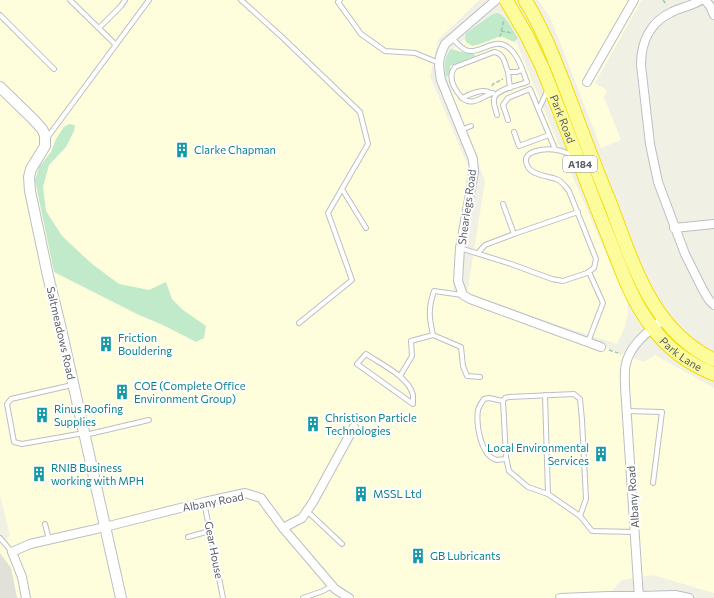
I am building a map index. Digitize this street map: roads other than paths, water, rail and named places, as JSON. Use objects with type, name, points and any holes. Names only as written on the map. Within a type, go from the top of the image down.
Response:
[{"type":"highway","name":"Park Road","points":[[506,0],[527,36],[542,67],[622,271],[643,315],[652,328]]},
{"type":"highway","name":"Park Road","points":[[525,0],[556,63],[640,280],[655,308],[664,319]]},
{"type":"highway","name":"Park Lane","points":[[664,319],[686,343],[698,352],[714,360]]},
{"type":"highway","name":"Park Lane","points":[[652,328],[677,354],[689,362],[714,374]]},
{"type":"street","name":"Shearlegs Road","points":[[463,295],[458,281],[460,248],[474,172],[472,159],[438,67],[440,54],[445,44],[496,0]]},
{"type":"street","points":[[587,82],[634,0]]},
{"type":"street","points":[[701,0],[696,4],[672,12],[660,20],[651,30],[645,41],[641,57],[641,65],[653,163],[660,189],[685,254],[702,290],[714,305]]},
{"type":"street","points":[[705,0],[710,6],[714,15]]},
{"type":"street","points":[[0,87],[42,129],[46,141]]},
{"type":"street","name":"Saltmeadows Road","points":[[46,141],[45,146],[31,168],[29,177],[30,191],[121,598]]},
{"type":"street","points":[[674,228],[714,224]]},
{"type":"street","points":[[463,295],[470,299],[601,347]]},
{"type":"street","name":"Albany Road","points":[[639,597],[625,371],[628,357],[639,340],[664,319]]},
{"type":"street","points":[[283,528],[302,518],[313,502],[354,427]]},
{"type":"street","name":"Albany Road","points":[[12,552],[30,544],[48,539],[105,527],[245,493],[261,498],[283,528],[335,589],[349,598]]},
{"type":"street","points":[[12,552],[22,577],[26,598]]},
{"type":"street","points":[[560,598],[675,595],[689,598]]},
{"type":"lane","points":[[70,0],[116,45]]},
{"type":"lane","points":[[99,28],[125,0]]},
{"type":"lane","points":[[46,141],[149,0]]},
{"type":"lane","points":[[241,0],[360,112],[368,144],[328,213],[352,280],[299,323]]},
{"type":"lane","points":[[340,0],[338,2],[361,34],[384,51],[414,53],[439,63]]},
{"type":"lane","points":[[0,15],[54,69]]},
{"type":"lane","points":[[452,38],[465,50],[469,51],[493,44],[505,45],[512,50],[516,56],[527,82],[497,93],[491,93],[483,90],[462,98]]},
{"type":"lane","points":[[491,93],[469,102],[462,98],[457,92],[451,77],[452,71],[455,67],[494,52],[498,52],[502,55],[508,72],[510,88]]},
{"type":"lane","points":[[508,72],[517,72],[522,70]]},
{"type":"lane","points":[[539,109],[549,85]]},
{"type":"lane","points":[[508,120],[503,106],[508,98],[530,89],[556,149]]},
{"type":"lane","points":[[497,93],[494,100],[497,115]]},
{"type":"lane","points":[[461,130],[471,126]]},
{"type":"lane","points":[[514,132],[519,146],[549,134]]},
{"type":"lane","points":[[460,248],[552,279],[563,281],[589,272],[594,268],[596,259],[569,191],[560,181],[555,178],[531,171],[526,162],[529,154],[533,151],[556,149],[566,152],[578,160]]},
{"type":"lane","points":[[342,189],[366,228]]},
{"type":"lane","points":[[503,204],[514,234]]},
{"type":"lane","points":[[478,253],[485,245],[578,212]]},
{"type":"lane","points":[[588,342],[603,303],[589,272]]},
{"type":"lane","points":[[433,335],[429,317],[434,291],[463,295]]},
{"type":"lane","points":[[400,376],[412,356],[411,341],[433,335],[461,347],[462,366],[467,376],[480,377]]},
{"type":"lane","points":[[366,354],[400,376],[413,394],[414,404],[357,364],[366,354]]},
{"type":"lane","points":[[73,385],[11,399],[7,404],[14,442],[22,444],[84,434],[149,420]]},
{"type":"lane","points":[[503,401],[505,398],[509,397],[574,394],[580,400],[586,499],[580,516]]},
{"type":"lane","points":[[545,395],[548,494]]},
{"type":"lane","points":[[503,401],[490,398],[484,399],[478,408],[478,420],[481,443],[488,454],[496,460],[506,459]]},
{"type":"lane","points":[[503,401],[506,459],[509,471],[528,487],[548,494],[580,516],[592,531],[635,532]]},
{"type":"lane","points":[[627,411],[662,412],[653,483]]},
{"type":"lane","name":"Gear House","points":[[204,502],[223,598]]},
{"type":"lane","points":[[306,511],[342,544]]},
{"type":"lane","points":[[45,524],[48,539]]},
{"type":"lane","points":[[188,537],[210,531]]},
{"type":"lane","points":[[0,538],[12,552]]},
{"type":"lane","points":[[303,598],[323,591],[332,585]]},
{"type":"place","name":"Clarke Chapman","points":[[182,150]]},
{"type":"place","name":"Friction Bouldering","points":[[106,344]]},
{"type":"place","name":"COE (Complete Office Environment Group)","points":[[122,392]]},
{"type":"place","name":"Rinus Roofing Supplies","points":[[42,415]]},
{"type":"place","name":"Christison Particle Technologies","points":[[313,424]]},
{"type":"place","name":"Local Environmental Services","points":[[601,454]]},
{"type":"place","name":"RNIB Business working with MPH","points":[[39,474]]},
{"type":"place","name":"MSSL Ltd","points":[[361,494]]},
{"type":"place","name":"GB Lubricants","points":[[418,556]]}]
